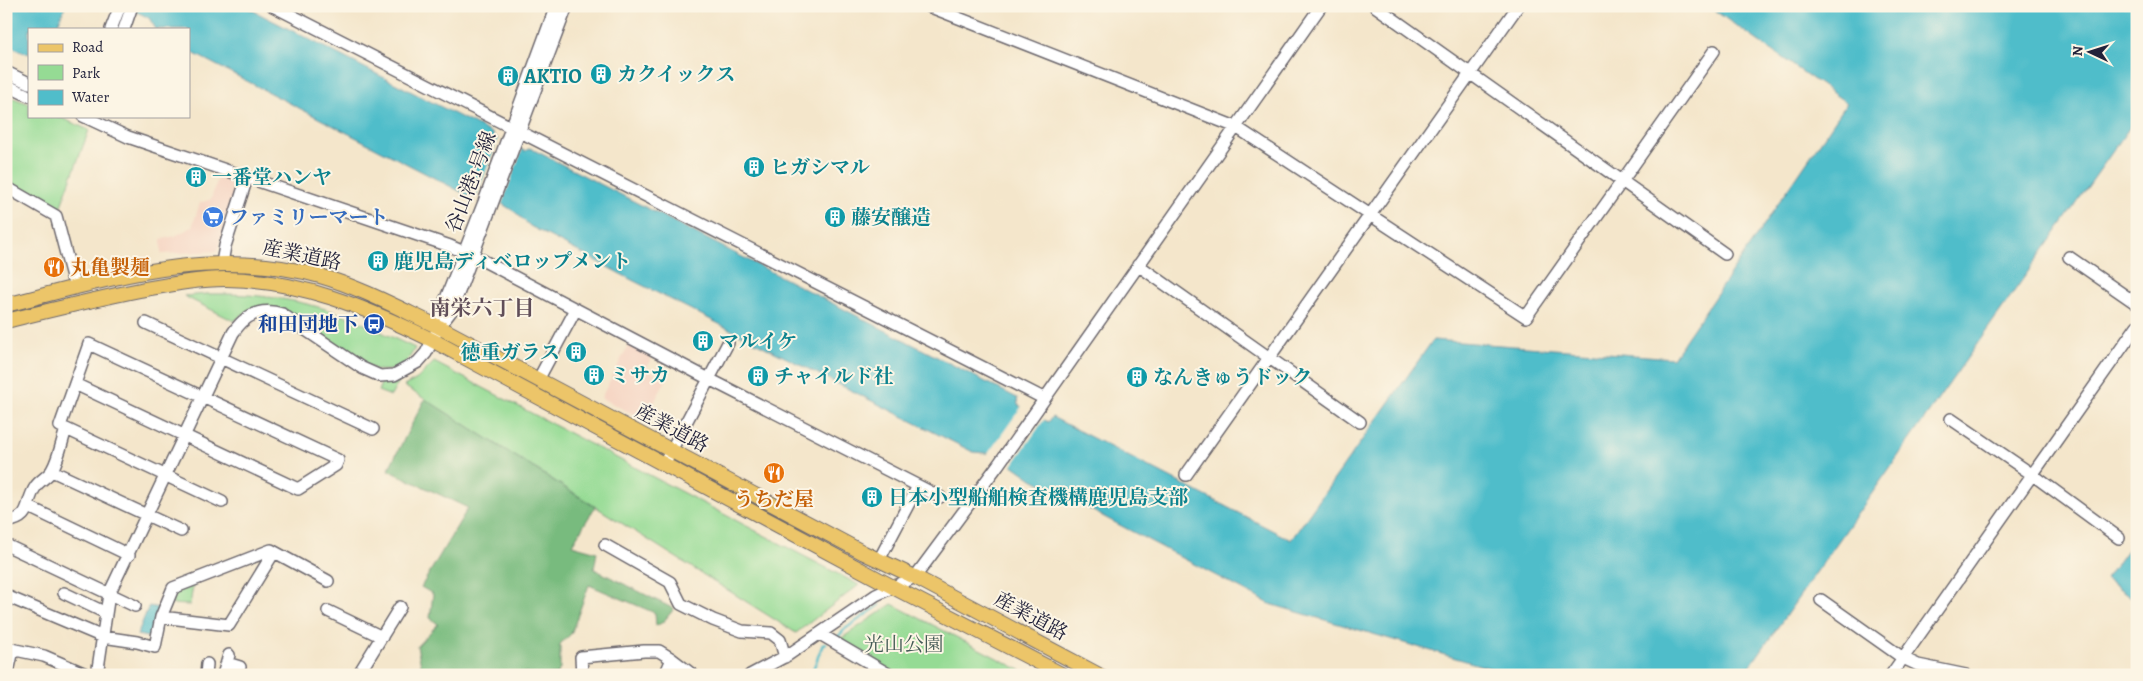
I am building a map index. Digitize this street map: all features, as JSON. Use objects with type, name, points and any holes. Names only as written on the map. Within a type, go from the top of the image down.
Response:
[{"type":"main road","name":"産業道路","points":[[6,305],[144,272],[222,263],[276,267],[321,276],[356,288],[439,327],[1099,675]]},
{"type":"main road","name":"産業道路","points":[[6,321],[145,289],[202,280],[227,279],[275,283],[321,293],[354,304],[432,340],[893,587],[1064,675]]},
{"type":"street","points":[[112,28],[132,6]]},
{"type":"street","points":[[272,6],[516,130],[1040,402]]},
{"type":"street","name":"谷山港1号線","points":[[516,130],[556,6]]},
{"type":"street","name":"谷山港1号線","points":[[97,675],[110,594],[240,323],[250,315],[268,310],[290,318],[362,368],[380,376],[394,375],[409,368],[426,353],[439,327],[443,306],[468,254],[567,6]]},
{"type":"street","points":[[928,6],[1236,126],[1526,317],[1714,51]]},
{"type":"street","points":[[753,674],[827,638],[876,595],[915,577],[998,464],[1321,6]]},
{"type":"street","points":[[1375,6],[1725,254]]},
{"type":"street","points":[[1186,475],[1518,6]]},
{"type":"street","points":[[6,72],[28,83]]},
{"type":"street","points":[[6,85],[28,96]]},
{"type":"street","points":[[87,118],[128,137],[450,246],[468,254],[940,497]]},
{"type":"street","points":[[107,118],[108,122],[128,137]]},
{"type":"street","points":[[222,263],[225,246],[247,178]]},
{"type":"street","points":[[6,187],[56,216],[76,288]]},
{"type":"street","points":[[2068,257],[2137,304]]},
{"type":"street","points":[[1138,264],[1360,422]]},
{"type":"street","points":[[538,380],[576,309]]},
{"type":"street","points":[[146,323],[373,429]]},
{"type":"street","points":[[1891,675],[2137,326]]},
{"type":"street","points":[[664,464],[728,343]]},
{"type":"street","points":[[75,384],[298,489],[336,465],[338,460],[89,344],[60,426],[222,502]]},
{"type":"street","points":[[1951,419],[2119,538]]},
{"type":"street","points":[[6,522],[22,517],[29,507],[31,495],[36,485],[52,471],[66,429]]},
{"type":"street","points":[[52,471],[181,531]]},
{"type":"street","points":[[879,560],[918,486]]},
{"type":"street","points":[[29,507],[128,555]]},
{"type":"street","points":[[6,545],[136,606]]},
{"type":"street","points":[[605,545],[670,582],[680,604],[713,620],[742,630],[771,634],[780,640],[785,657]]},
{"type":"street","points":[[6,596],[102,638],[137,642],[155,647],[161,617],[173,588],[271,550],[328,581]]},
{"type":"street","points":[[161,617],[229,625],[274,552]]},
{"type":"street","points":[[64,593],[106,613]]},
{"type":"street","points":[[1821,600],[1903,658],[1918,665],[1966,675]]},
{"type":"street","points":[[358,675],[400,607]]},
{"type":"street","points":[[328,611],[382,637]]},
{"type":"street","points":[[827,638],[890,675]]},
{"type":"street","points":[[8,672],[10,649],[44,656],[67,671],[88,675]]},
{"type":"street","points":[[582,675],[580,656],[644,651],[659,652],[693,675]]},
{"type":"street","points":[[223,675],[228,659],[240,668]]},
{"type":"street","points":[[665,675],[672,659]]},
{"type":"shaded area","points":[[219,175],[238,181],[240,186],[217,251],[161,254],[161,239],[175,236],[192,227],[200,203],[211,199]]},
{"type":"shaded area","points":[[629,344],[652,356],[646,369],[666,380],[645,420],[601,398]]},
{"type":"green space","points":[[6,95],[28,104],[28,118],[62,118],[89,130],[59,211],[6,181]]},
{"type":"green space","points":[[207,294],[263,296],[300,302],[336,312],[415,348],[408,360],[400,367],[390,370],[376,370],[262,307],[252,308],[234,321],[184,296]]},
{"type":"green space","points":[[434,362],[859,585],[796,633],[404,386],[417,379]]},
{"type":"green space","points":[[400,379],[391,396],[378,391],[382,381]]},
{"type":"green space","points":[[425,399],[595,507],[572,545],[597,552],[594,569],[674,609],[663,622],[656,626],[655,613],[589,585],[571,634],[560,644],[560,668],[557,675],[533,675],[525,672],[523,675],[423,675],[417,646],[438,624],[430,618],[433,594],[421,587],[468,508],[388,470]]},
{"type":"green space","points":[[193,586],[190,605],[169,604],[176,591]]},
{"type":"green space","name":"光山公園","points":[[892,604],[1030,675],[896,675],[839,640]]},
{"type":"water","points":[[6,6],[65,6],[56,28],[28,28],[28,54],[6,45]]},
{"type":"water","points":[[125,6],[244,6],[492,133],[494,137],[525,151],[530,148],[1017,398],[1018,405],[1048,422],[1052,417],[1291,540],[1433,340],[1673,358],[1847,103],[1708,6],[2137,6],[2137,117],[1744,675],[1514,675],[1270,604],[1032,479],[997,454],[973,452],[632,280],[530,226],[515,212],[490,196],[469,196],[190,52],[190,28],[155,28],[149,18]]},
{"type":"water","points":[[2137,536],[2137,601],[2106,579]]},
{"type":"water","points":[[149,606],[159,608],[153,638],[137,635]]},
{"type":"pier","points":[[498,138],[522,150],[501,206],[489,199],[476,197]]},
{"type":"pier","points":[[1022,406],[1046,417],[1011,467],[996,456],[987,455]]},
{"type":"waterway","points":[[836,639],[845,629],[880,605]]},
{"type":"waterway","points":[[811,675],[823,644],[826,643]]},
{"type":"place","name":"カクイックス","points":[[601,74]]},
{"type":"place","name":"AKTIO","points":[[508,76]]},
{"type":"place","name":"ヒガシマル","points":[[754,167]]},
{"type":"place","name":"一番堂ハンヤ","points":[[196,177]]},
{"type":"place","name":"ファミリーマート","points":[[213,217]]},
{"type":"place","name":"藤安醸造","points":[[835,217]]},
{"type":"place","name":"鹿児島ディベロップメント","points":[[378,261]]},
{"type":"place","name":"丸亀製麺","points":[[54,267]]},
{"type":"place","name":"和田団地下","points":[[374,324]]},
{"type":"place","name":"マルイケ","points":[[703,341]]},
{"type":"place","name":"徳重ガラス","points":[[576,352]]},
{"type":"place","name":"ミサカ","points":[[594,375]]},
{"type":"place","name":"チャイルド社","points":[[758,376]]},
{"type":"place","name":"なんきゅうドック","points":[[1137,377]]},
{"type":"place","name":"うちだ屋","points":[[774,473]]},
{"type":"place","name":"日本小型船舶検査機構鹿児島支部","points":[[872,497]]},
{"type":"district","name":"南栄六丁目","points":[[482,308]]}]
